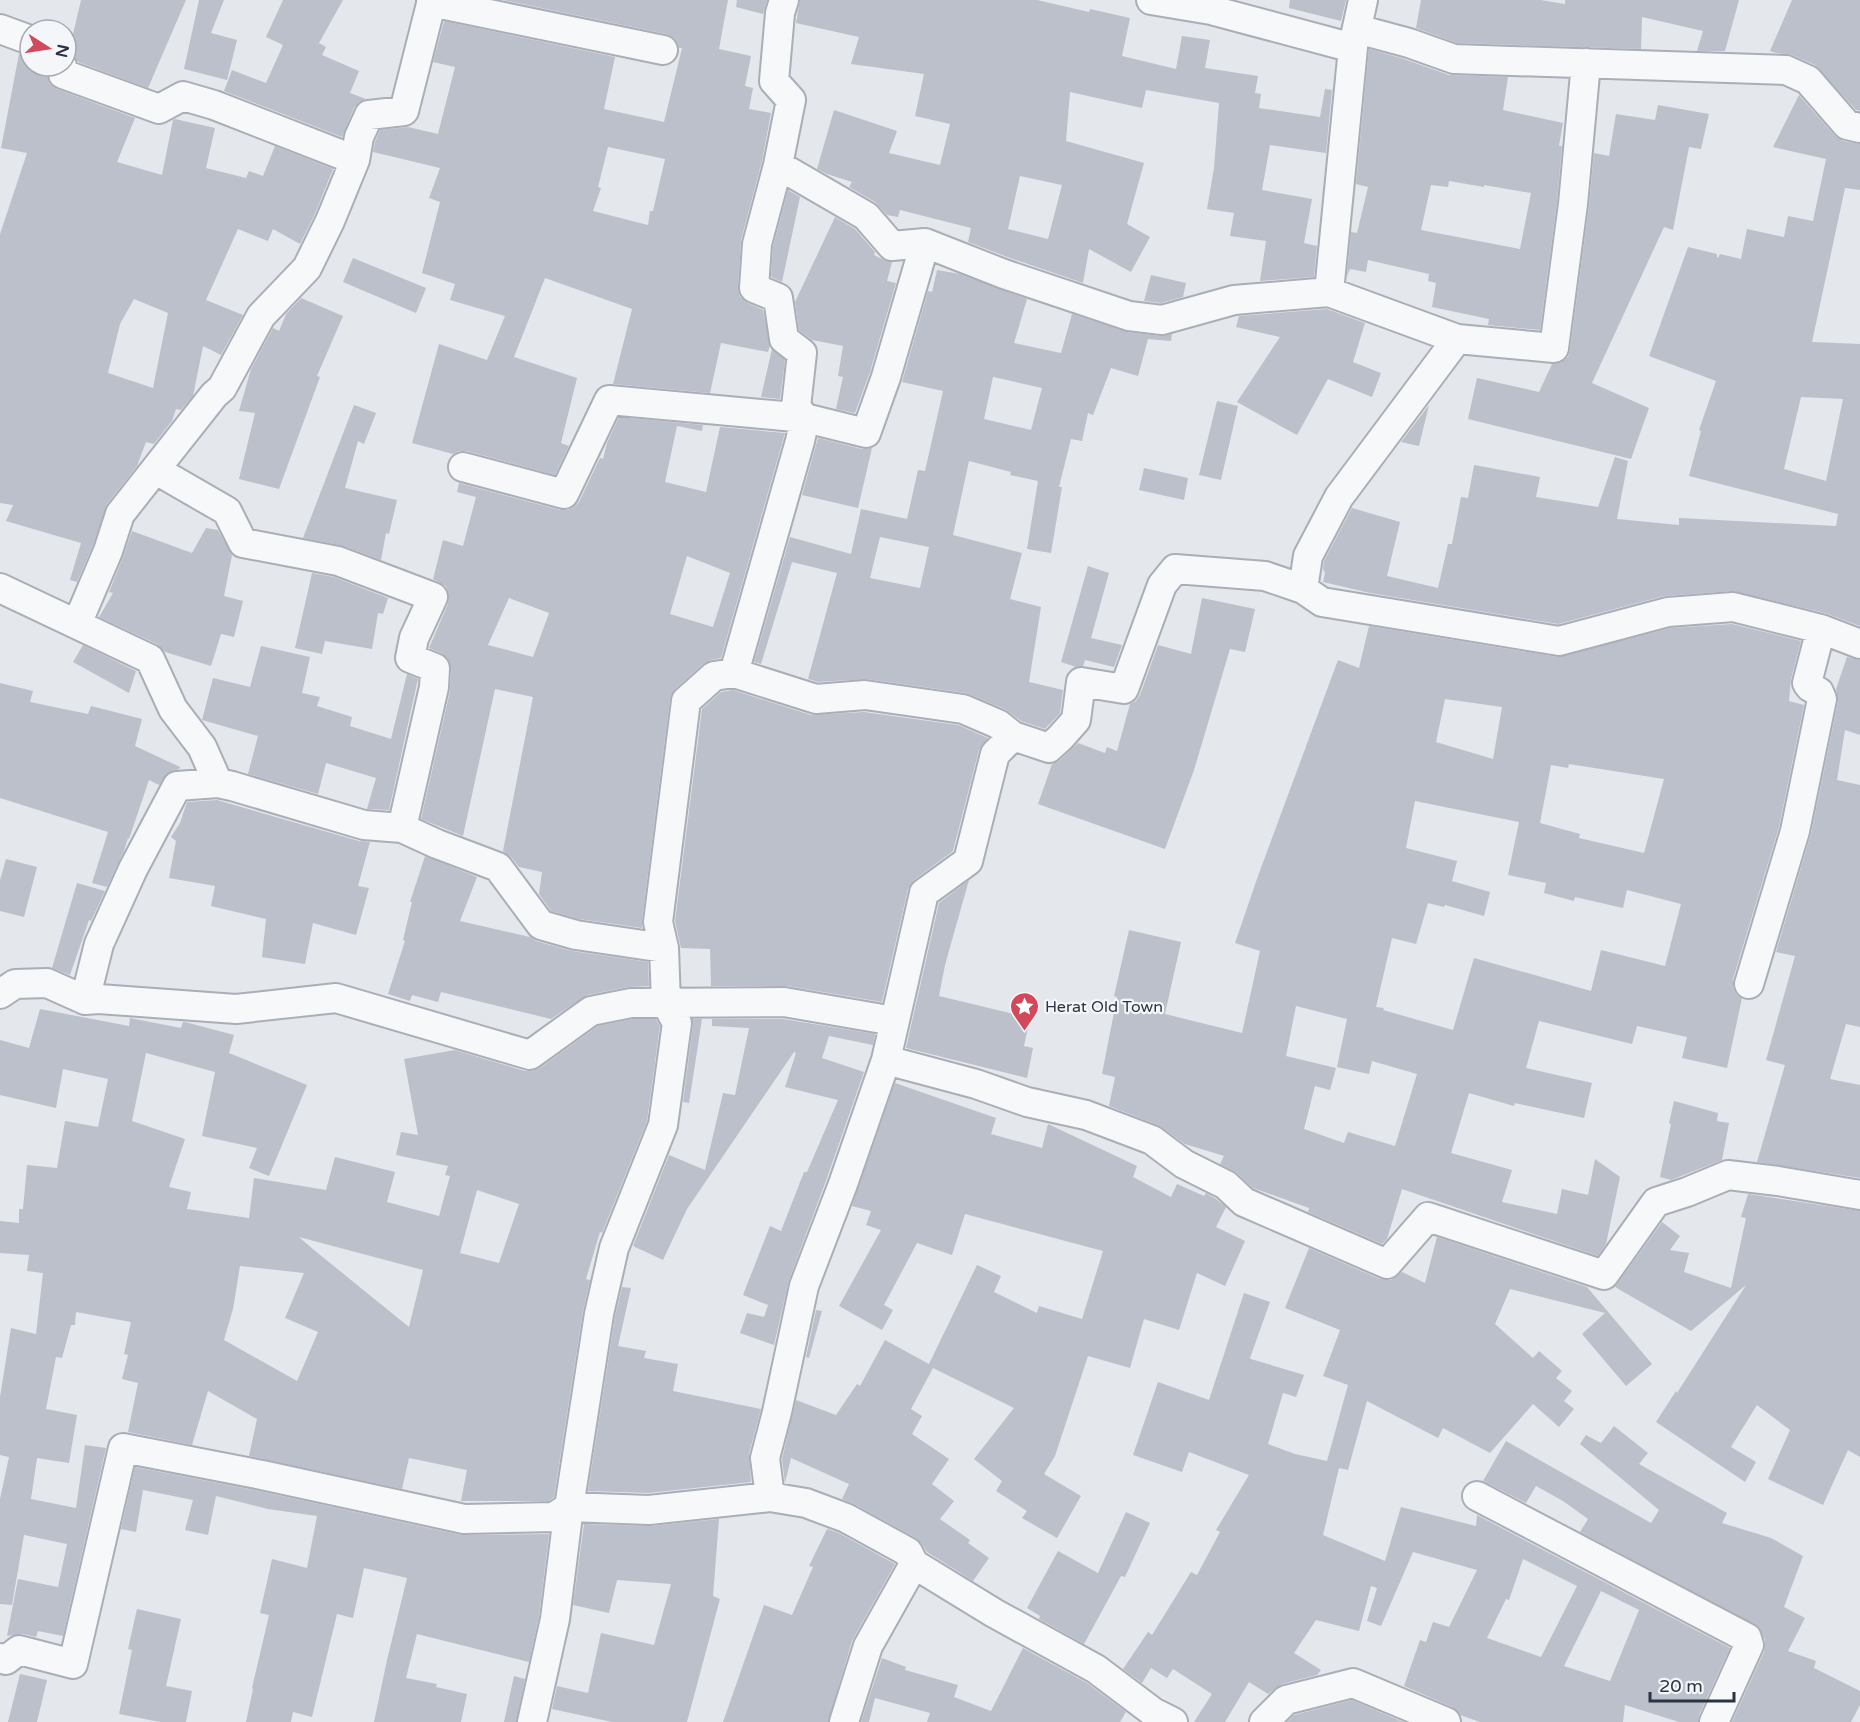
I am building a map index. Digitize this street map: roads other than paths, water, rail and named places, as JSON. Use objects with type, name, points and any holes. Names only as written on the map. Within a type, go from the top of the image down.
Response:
[{"type":"street","points":[[784,0],[780,13],[774,81],[791,100],[778,165],[757,244],[754,288],[778,298],[784,339],[802,352],[796,407],[805,418]]},
{"type":"street","points":[[1152,0],[1355,39],[1409,43],[1454,59],[1786,70],[1808,80],[1846,125],[1860,128]]},
{"type":"street","points":[[1329,292],[1355,39],[1363,0]]},
{"type":"street","points":[[77,624],[108,551],[120,514],[214,395],[222,388],[261,316],[307,268],[330,221],[355,160],[359,137],[369,115],[404,111],[432,1],[663,50]]},
{"type":"street","points":[[0,29],[18,36]]},
{"type":"street","points":[[778,165],[866,216],[892,246],[925,243],[1004,274],[1129,315],[1162,320],[1234,300],[1329,292],[1457,339],[1554,348],[1573,204],[1586,63]]},
{"type":"street","points":[[74,78],[159,109],[183,96],[213,105],[355,160]]},
{"type":"street","points":[[463,467],[564,494],[609,400],[805,418],[866,433],[886,377],[925,243]]},
{"type":"street","points":[[1303,589],[1308,556],[1339,497],[1457,339]]},
{"type":"street","points":[[734,673],[805,418]]},
{"type":"street","points":[[156,470],[227,511],[243,543],[338,561],[433,597],[414,638],[411,658],[435,668],[434,687],[402,828]]},
{"type":"street","points":[[532,1722],[555,1619],[569,1507],[599,1314],[614,1248],[663,1125],[677,1023],[666,1003],[664,948],[658,922],[686,701],[714,676],[734,673],[816,699],[866,695],[963,709],[998,724],[1013,736],[1050,747],[1076,720],[1081,682],[1124,689],[1162,585],[1174,569],[1265,576],[1303,589],[1322,602],[1559,641],[1668,612],[1733,607],[1821,629],[1860,644]]},
{"type":"street","points":[[0,588],[150,659],[173,709],[202,747],[218,783]]},
{"type":"street","points":[[1749,984],[1798,820],[1822,699],[1819,692],[1809,687],[1807,683],[1821,629]]},
{"type":"street","points":[[770,1497],[765,1458],[804,1286],[843,1184],[886,1060],[924,893],[968,861],[995,754],[1013,736]]},
{"type":"street","points":[[85,1000],[99,944],[133,869],[177,786],[218,783],[364,825],[402,828],[498,867],[541,924],[576,935],[664,948]]},
{"type":"street","points":[[0,994],[15,984],[47,983],[85,1000],[99,999],[236,1010],[336,998],[530,1055],[591,1011],[631,1003],[784,1002],[894,1020]]},
{"type":"street","points":[[886,1060],[976,1084],[1027,1102],[1086,1115],[1152,1140],[1184,1164],[1226,1185],[1244,1202],[1387,1264],[1428,1217],[1604,1275],[1656,1202],[1687,1192],[1728,1174],[1778,1180],[1860,1196]]},
{"type":"street","points":[[0,1658],[6,1660],[19,1650],[74,1664],[123,1448],[262,1475],[464,1519],[554,1517],[569,1507],[649,1510],[770,1497],[806,1503],[846,1518],[908,1552],[914,1564],[994,1613],[1096,1670],[1153,1712],[1173,1722]]},
{"type":"street","points":[[1477,1496],[1747,1638],[1749,1645],[1714,1722]]},
{"type":"street","points":[[844,1722],[868,1646],[914,1564]]},
{"type":"street","points":[[1264,1722],[1287,1700],[1353,1683],[1446,1722]]},
{"type":"place","name":"Herat Old Town","points":[[1024,1032]]}]
